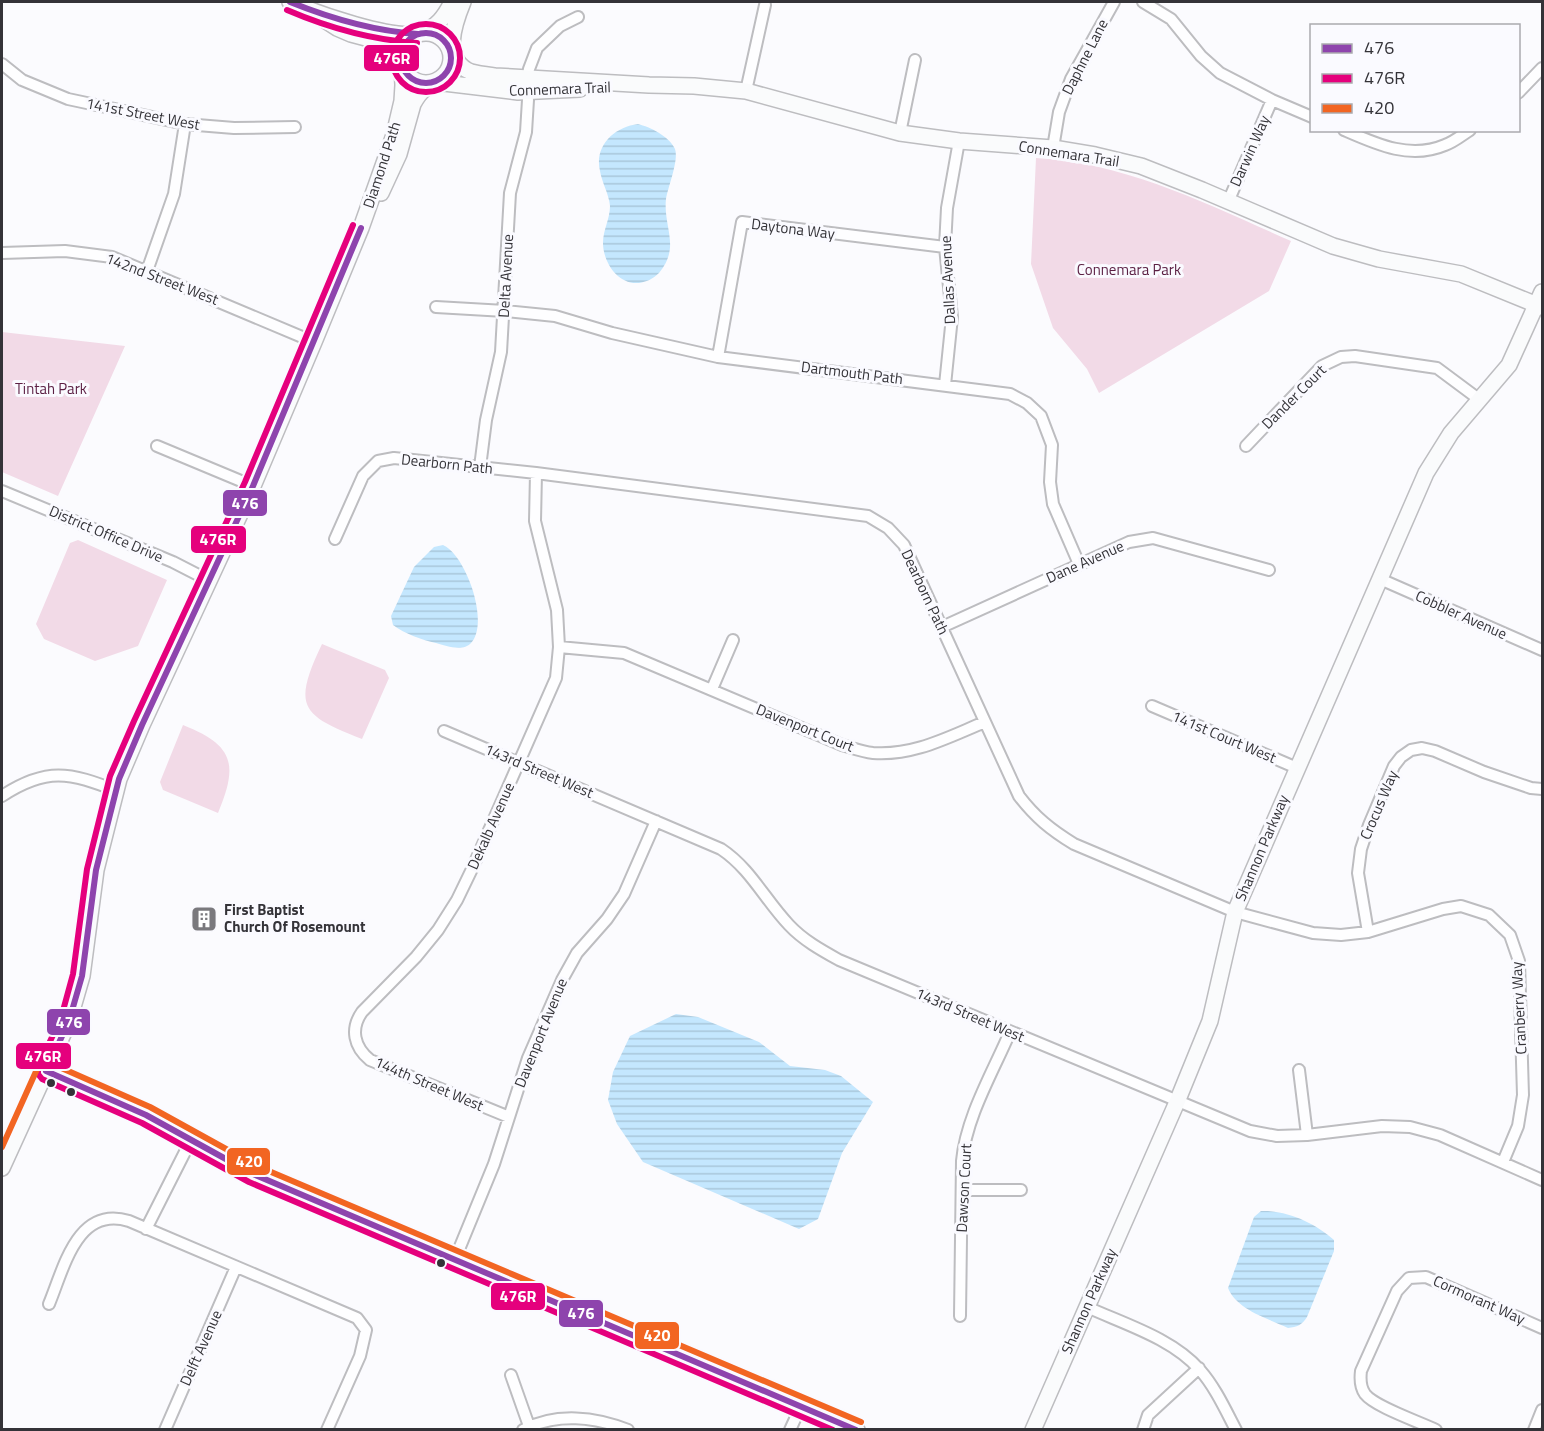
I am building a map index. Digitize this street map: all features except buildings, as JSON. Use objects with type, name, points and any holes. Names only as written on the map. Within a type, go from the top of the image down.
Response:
[{"type":"street","points":[[290,2],[369,28],[418,34],[428,33],[438,36],[448,44],[452,51]]},
{"type":"street","name":"Diamond Path","points":[[2,1168],[69,1022],[82,976],[96,870],[119,779],[253,486],[361,228],[394,135],[402,101],[404,45],[408,39],[438,24],[452,2]]},
{"type":"street","name":"Diamond Path","points":[[361,228],[399,154],[413,104],[425,87],[441,79],[448,69],[463,2]]},
{"type":"street","name":"Daphne Lane","points":[[1053,148],[1059,112],[1071,79],[1114,2]]},
{"type":"street","points":[[1143,2],[1171,20],[1201,56],[1220,73],[1310,117]]},
{"type":"street","points":[[746,91],[765,4]]},
{"type":"street","points":[[309,10],[351,34],[387,45],[395,51],[406,73],[414,80],[434,83]]},
{"type":"street","name":"Delta Avenue","points":[[480,467],[486,420],[501,352],[510,193],[526,132],[527,84],[537,48],[560,26],[578,17]]},
{"type":"street","name":"Connemara Trail","points":[[452,51],[454,57],[470,72],[527,84]]},
{"type":"street","points":[[900,133],[915,60]]},
{"type":"street","name":"141st Street West","points":[[2,64],[22,80],[68,99],[185,124],[234,128],[295,127]]},
{"type":"street","points":[[1520,91],[1542,68]]},
{"type":"street","name":"Connemara Trail","points":[[434,83],[694,86],[746,91],[900,133],[959,141],[1053,148],[1095,155],[1141,166],[1333,246],[1379,259],[1461,274],[1540,301]]},
{"type":"street","name":"Darwin Way","points":[[1228,202],[1272,100]]},
{"type":"street","points":[[147,271],[174,194],[185,124]]},
{"type":"street","points":[[1349,132],[1384,147],[1412,152],[1444,146],[1467,132]]},
{"type":"street","name":"Dallas Avenue","points":[[945,385],[952,317],[945,247],[947,208],[959,141]]},
{"type":"street","name":"Daytona Way","points":[[718,357],[742,222],[945,247]]},
{"type":"street","name":"142nd Street West","points":[[2,253],[65,251],[112,257],[314,342]]},
{"type":"street","name":"Shannon Parkway","points":[[1033,1430],[1177,1102],[1210,1021],[1235,912],[1426,473],[1451,433],[1509,365],[1540,301]]},
{"type":"street","name":"Dartmouth Path","points":[[436,307],[555,316],[612,333],[718,357],[1010,394],[1028,403],[1041,416],[1052,445],[1050,482],[1053,504],[1079,564]]},
{"type":"street","name":"Dander Court","points":[[1246,446],[1322,366],[1341,357],[1355,356],[1437,369],[1480,400]]},
{"type":"street","points":[[157,446],[253,486]]},
{"type":"street","name":"Dearborn Path","points":[[335,539],[363,476],[378,462],[394,458],[536,473],[868,516],[888,528],[904,545],[1019,796],[1032,813],[1050,829],[1074,844],[1235,912],[1313,933],[1341,935],[1368,932]]},
{"type":"street","name":"Dekalb Avenue","points":[[356,1043],[355,1029],[360,1016],[421,951],[457,900],[556,678],[559,646],[558,610],[535,520],[536,473]]},
{"type":"street","name":"District Office Drive","points":[[2,491],[173,562],[210,581]]},
{"type":"street","name":"Dane Avenue","points":[[942,627],[1130,542],[1153,538],[1269,570]]},
{"type":"street","name":"Cobbler Avenue","points":[[1380,579],[1542,650]]},
{"type":"street","points":[[712,689],[733,640]]},
{"type":"street","name":"Davenport Court","points":[[559,646],[624,653],[842,745],[872,753],[896,753],[920,749],[985,722]]},
{"type":"street","name":"141st Court West","points":[[1152,706],[1297,768]]},
{"type":"street","name":"143rd Street West","points":[[444,731],[728,854],[751,875],[790,925],[821,951],[1010,1032],[1104,1069],[1177,1102],[1250,1131],[1277,1136],[1307,1135],[1382,1126],[1410,1127],[1440,1135],[1542,1180]]},
{"type":"street","name":"Crocus Way","points":[[1368,932],[1358,873],[1361,849],[1394,766],[1401,757],[1411,750],[1422,748],[1435,751],[1484,772],[1531,788],[1542,789]]},
{"type":"street","points":[[2,796],[27,781],[59,775],[82,777],[117,791]]},
{"type":"street","name":"Davenport Avenue","points":[[455,1259],[494,1164],[528,1058],[562,980],[577,953],[607,919],[624,894],[656,821]]},
{"type":"street","name":"Cranberry Way","points":[[1368,932],[1443,909],[1461,906],[1489,915],[1510,936],[1519,961],[1523,1095],[1518,1126],[1503,1162]]},
{"type":"street","name":"Dawson Court","points":[[960,1316],[963,1150],[968,1130],[1010,1032]]},
{"type":"street","name":"144th Street West","points":[[356,1043],[370,1060],[509,1117]]},
{"type":"street","points":[[1299,1070],[1307,1135]]},
{"type":"street","points":[[46,1071],[146,1115],[253,1174],[857,1430]]},
{"type":"street","points":[[146,1229],[191,1140]]},
{"type":"street","points":[[962,1190],[1021,1190]]},
{"type":"street","points":[[49,1304],[78,1236],[90,1225],[105,1218],[121,1219],[357,1318],[366,1330],[360,1356],[327,1430]]},
{"type":"street","name":"Delft Avenue","points":[[165,1430],[236,1267]]},
{"type":"street","name":"Cormorant Way","points":[[1436,1430],[1374,1402],[1364,1393],[1360,1383],[1361,1371],[1397,1291],[1409,1278],[1426,1277],[1542,1328]]},
{"type":"street","points":[[1087,1307],[1167,1343],[1199,1368],[1214,1389],[1236,1430]]},
{"type":"street","points":[[1143,1430],[1148,1415],[1199,1368]]},
{"type":"street","points":[[511,1375],[526,1428],[557,1419],[584,1418],[610,1422],[628,1430]]},
{"type":"street","points":[[790,1430],[801,1406]]},
{"type":"street","points":[[1534,1430],[1542,1410]]},
{"type":"green space","name":"Connemara Park","points":[[1036,158],[1103,168],[1135,177],[1198,200],[1291,241],[1269,291],[1099,393],[1087,369],[1053,328],[1031,264]]},
{"type":"green space","name":"Tintah Park","points":[[2,332],[125,346],[58,496],[2,472]]},
{"type":"green space","points":[[78,540],[167,580],[138,646],[95,661],[44,639],[36,624],[70,543]]},
{"type":"green space","points":[[322,644],[385,670],[389,678],[362,739],[326,723],[308,706],[305,695],[307,682]]},
{"type":"green space","points":[[183,725],[213,740],[222,748],[227,758],[228,781],[218,813],[163,790],[160,782]]},
{"type":"water","points":[[638,124],[664,136],[672,144],[676,154],[666,199],[670,237],[669,254],[665,264],[654,277],[639,283],[631,283],[618,276],[613,270],[604,250],[603,238],[610,206],[599,162],[603,146],[608,139],[621,129]]},
{"type":"water","points":[[443,545],[452,551],[460,562],[473,590],[477,606],[476,633],[468,646],[459,648],[408,634],[393,625],[391,616],[414,567],[434,547]]},
{"type":"water","points":[[676,1014],[698,1017],[759,1042],[790,1066],[825,1070],[841,1076],[873,1102],[842,1153],[818,1219],[799,1229],[643,1162],[617,1124],[608,1100],[613,1072],[630,1036]]},
{"type":"water","points":[[1261,1211],[1291,1215],[1318,1228],[1334,1240],[1334,1251],[1307,1317],[1301,1324],[1294,1327],[1288,1328],[1245,1308],[1232,1296],[1228,1288],[1254,1217]]},
{"type":"transit line","name":"476","points":[[290,2],[353,23],[418,34]]},
{"type":"transit line","name":"476R","points":[[287,10],[351,32],[417,43]]},
{"type":"transit line","name":"476R","points":[[426,24],[439,26],[450,34],[458,45],[460,58],[458,71],[450,82],[439,90],[426,92],[413,90],[402,82],[394,71],[392,58],[394,45],[402,34],[413,26],[426,24]]},
{"type":"transit line","name":"476","points":[[421,33],[431,33],[444,40],[451,53],[451,58],[451,63],[444,76],[431,83],[421,83],[412,79],[405,72],[401,63],[401,53],[405,44],[412,37],[421,33]]},
{"type":"transit line","name":"476R","points":[[353,225],[245,482],[110,776],[87,869],[73,974],[61,1018],[38,1067],[38,1074],[42,1079],[142,1123],[249,1182],[833,1430]]},
{"type":"transit line","name":"476","points":[[361,228],[253,486],[119,779],[96,870],[82,976],[69,1021],[46,1071],[146,1115],[253,1174],[856,1430]]},
{"type":"transit line","name":"420","points":[[50,1063],[150,1107],[257,1166],[861,1422]]},
{"type":"transit line","name":"420","points":[[2,1147],[38,1067]]},
{"type":"place","name":"First Baptist Church Of Rosemount","points":[[204,919]]}]
